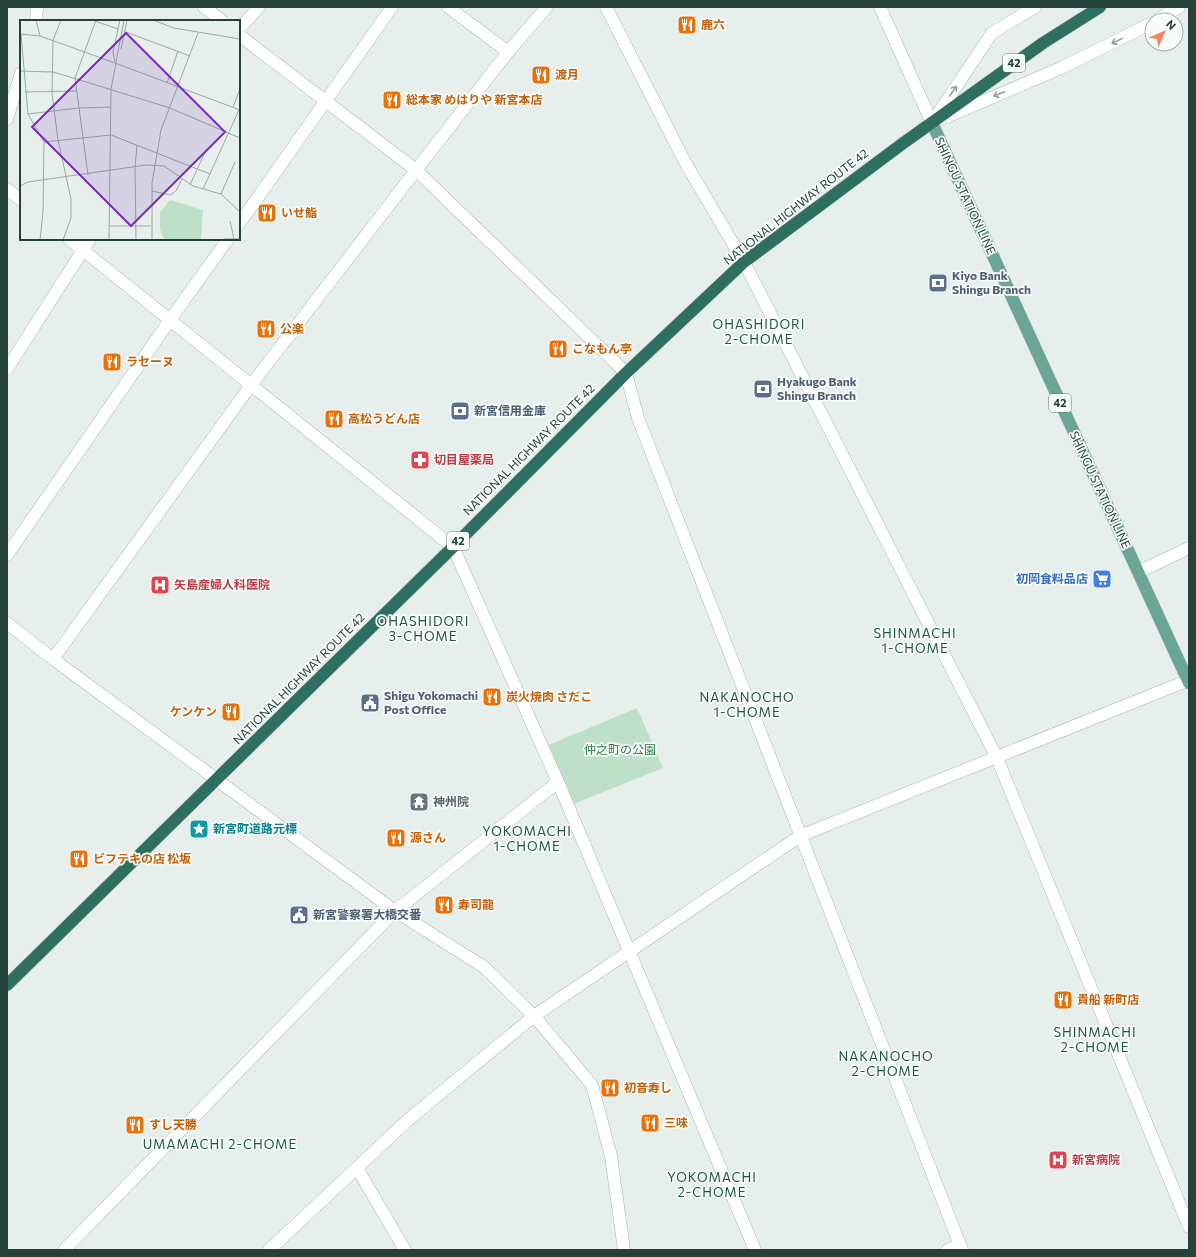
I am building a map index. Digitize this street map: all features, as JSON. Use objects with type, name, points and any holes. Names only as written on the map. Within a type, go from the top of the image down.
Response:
[{"type":"highway","name":"NATIONAL HIGHWAY ROUTE 42","points":[[7,985],[453,547],[626,373],[744,262],[902,144],[1043,43],[1100,7]]},
{"type":"main road","name":"SHINGU STATION LINE","points":[[932,123],[1189,681]]},
{"type":"street","points":[[36,20],[37,7]]},
{"type":"street","points":[[204,7],[221,20]]},
{"type":"street","points":[[240,28],[259,7]]},
{"type":"street","points":[[240,223],[392,7]]},
{"type":"street","points":[[448,7],[508,52]]},
{"type":"street","points":[[53,659],[252,385],[508,52],[547,7]]},
{"type":"street","points":[[606,7],[686,164],[744,262],[997,758],[1189,1227]]},
{"type":"street","points":[[880,7],[932,123]]},
{"type":"street","points":[[932,123],[992,33],[1035,7]]},
{"type":"street","points":[[932,123],[1061,68],[1144,27]]},
{"type":"street","points":[[240,36],[416,170],[626,373],[638,418],[961,1248],[948,1250]]},
{"type":"street","points":[[7,119],[20,76]]},
{"type":"street","points":[[7,189],[20,199]]},
{"type":"street","points":[[70,240],[453,547],[558,782],[755,1250]]},
{"type":"street","points":[[7,369],[82,249],[89,240]]},
{"type":"street","points":[[7,555],[227,240]]},
{"type":"street","points":[[1138,572],[1189,548]]},
{"type":"street","points":[[7,623],[53,659],[395,911],[484,967],[534,1016],[592,1085],[611,1156],[624,1250]]},
{"type":"street","points":[[269,1250],[408,1120],[534,1016],[800,836],[1189,681]]},
{"type":"street","points":[[64,1250],[395,911],[558,782]]},
{"type":"street","points":[[357,1168],[405,1250]]},
{"type":"green space","name":"仲之町の公園","points":[[637,708],[663,768],[571,805],[546,746]]},
{"type":"place","name":"鹿六","points":[[687,25]]},
{"type":"place","name":"渡月","points":[[541,75]]},
{"type":"place","name":"総本家 めはりや 新宮本店","points":[[392,100]]},
{"type":"place","name":"いせ鮨","points":[[267,213]]},
{"type":"place","name":"Kiyo Bank Shingu Branch","points":[[938,283]]},
{"type":"place","name":"公楽","points":[[266,329]]},
{"type":"place","name":"こなもん亭","points":[[558,349]]},
{"type":"place","name":"ラセーヌ","points":[[112,362]]},
{"type":"place","name":"Hyakugo Bank Shingu Branch","points":[[763,389]]},
{"type":"place","name":"新宮信用金庫","points":[[460,411]]},
{"type":"place","name":"高松うどん店","points":[[334,419]]},
{"type":"place","name":"切目屋薬局","points":[[420,460]]},
{"type":"place","name":"初岡食料品店","points":[[1102,579]]},
{"type":"place","name":"矢島産婦人科医院","points":[[160,585]]},
{"type":"place","name":"炭火焼肉 さだこ","points":[[492,697]]},
{"type":"place","name":"Shigu Yokomachi Post Office","points":[[370,703]]},
{"type":"place","name":"ケンケン","points":[[231,712]]},
{"type":"place","name":"神州院","points":[[419,802]]},
{"type":"place","name":"新宮町道路元標","points":[[199,829]]},
{"type":"place","name":"源さん","points":[[396,838]]},
{"type":"place","name":"ビフテキの店 松坂","points":[[79,859]]},
{"type":"place","name":"寿司龍","points":[[444,905]]},
{"type":"place","name":"新宮警察署大橋交番","points":[[299,915]]},
{"type":"place","name":"貴船 新町店","points":[[1063,1000]]},
{"type":"place","name":"初音寿し","points":[[610,1088]]},
{"type":"place","name":"三味","points":[[650,1123]]},
{"type":"place","name":"すし天勝","points":[[135,1125]]},
{"type":"place","name":"新宮病院","points":[[1058,1160]]},
{"type":"district","name":"OHASHIDORI 2-CHOME","points":[[759,332]]},
{"type":"district","name":"OHASHIDORI 3-CHOME","points":[[423,628]]},
{"type":"district","name":"SHINMACHI 1-CHOME","points":[[915,640]]},
{"type":"district","name":"NAKANOCHO 1-CHOME","points":[[747,704]]},
{"type":"district","name":"YOKOMACHI 1-CHOME","points":[[527,838]]},
{"type":"district","name":"SHINMACHI 2-CHOME","points":[[1095,1040]]},
{"type":"district","name":"NAKANOCHO 2-CHOME","points":[[886,1064]]},
{"type":"district","name":"UMAMACHI 2-CHOME","points":[[220,1144]]},
{"type":"district","name":"YOKOMACHI 2-CHOME","points":[[712,1184]]}]
